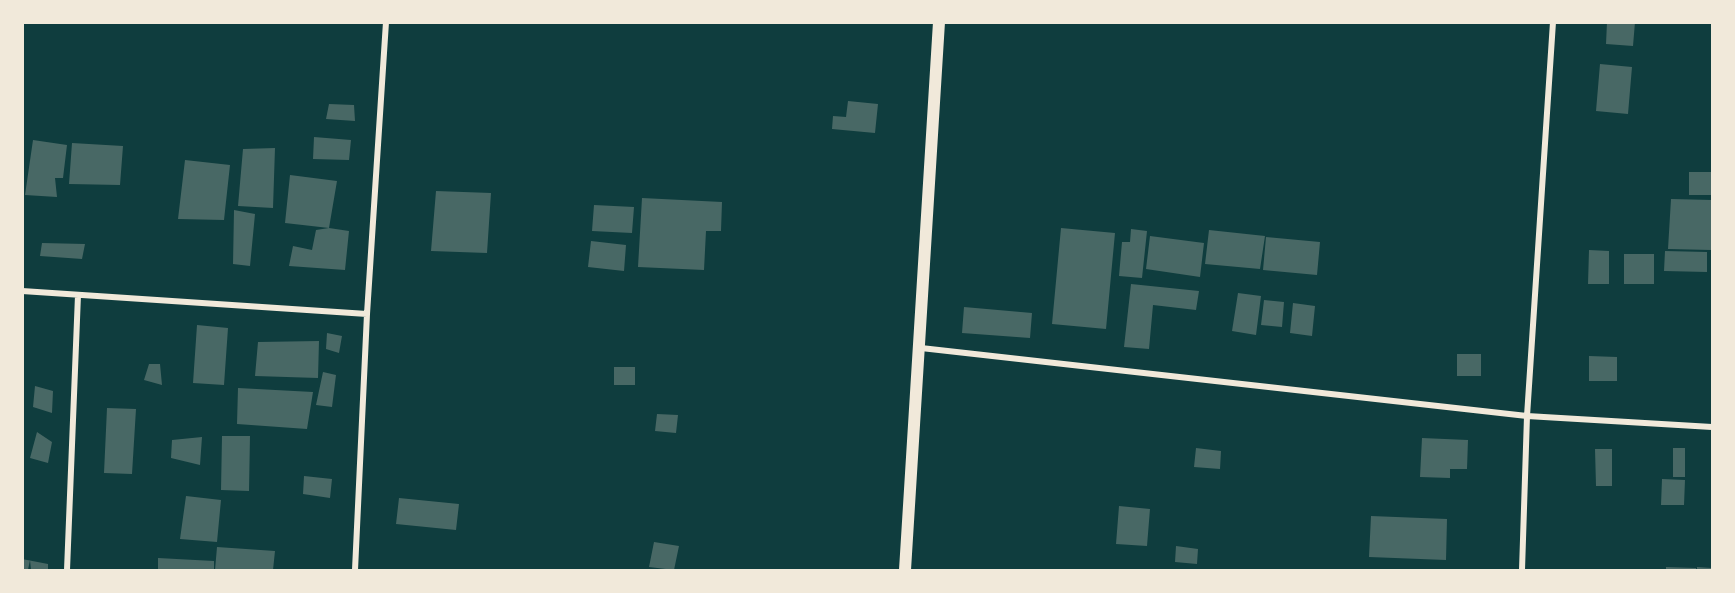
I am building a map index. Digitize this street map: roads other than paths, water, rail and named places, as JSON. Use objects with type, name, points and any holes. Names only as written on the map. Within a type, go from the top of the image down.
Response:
[{"type":"main road","points":[[905,570],[921,348],[939,22]]},
{"type":"street","points":[[355,570],[367,314],[386,22]]},
{"type":"street","points":[[1522,570],[1527,417],[1553,22]]},
{"type":"street","points":[[22,291],[367,314]]},
{"type":"street","points":[[67,570],[78,295]]},
{"type":"street","points":[[921,348],[1527,417],[1713,427]]}]
